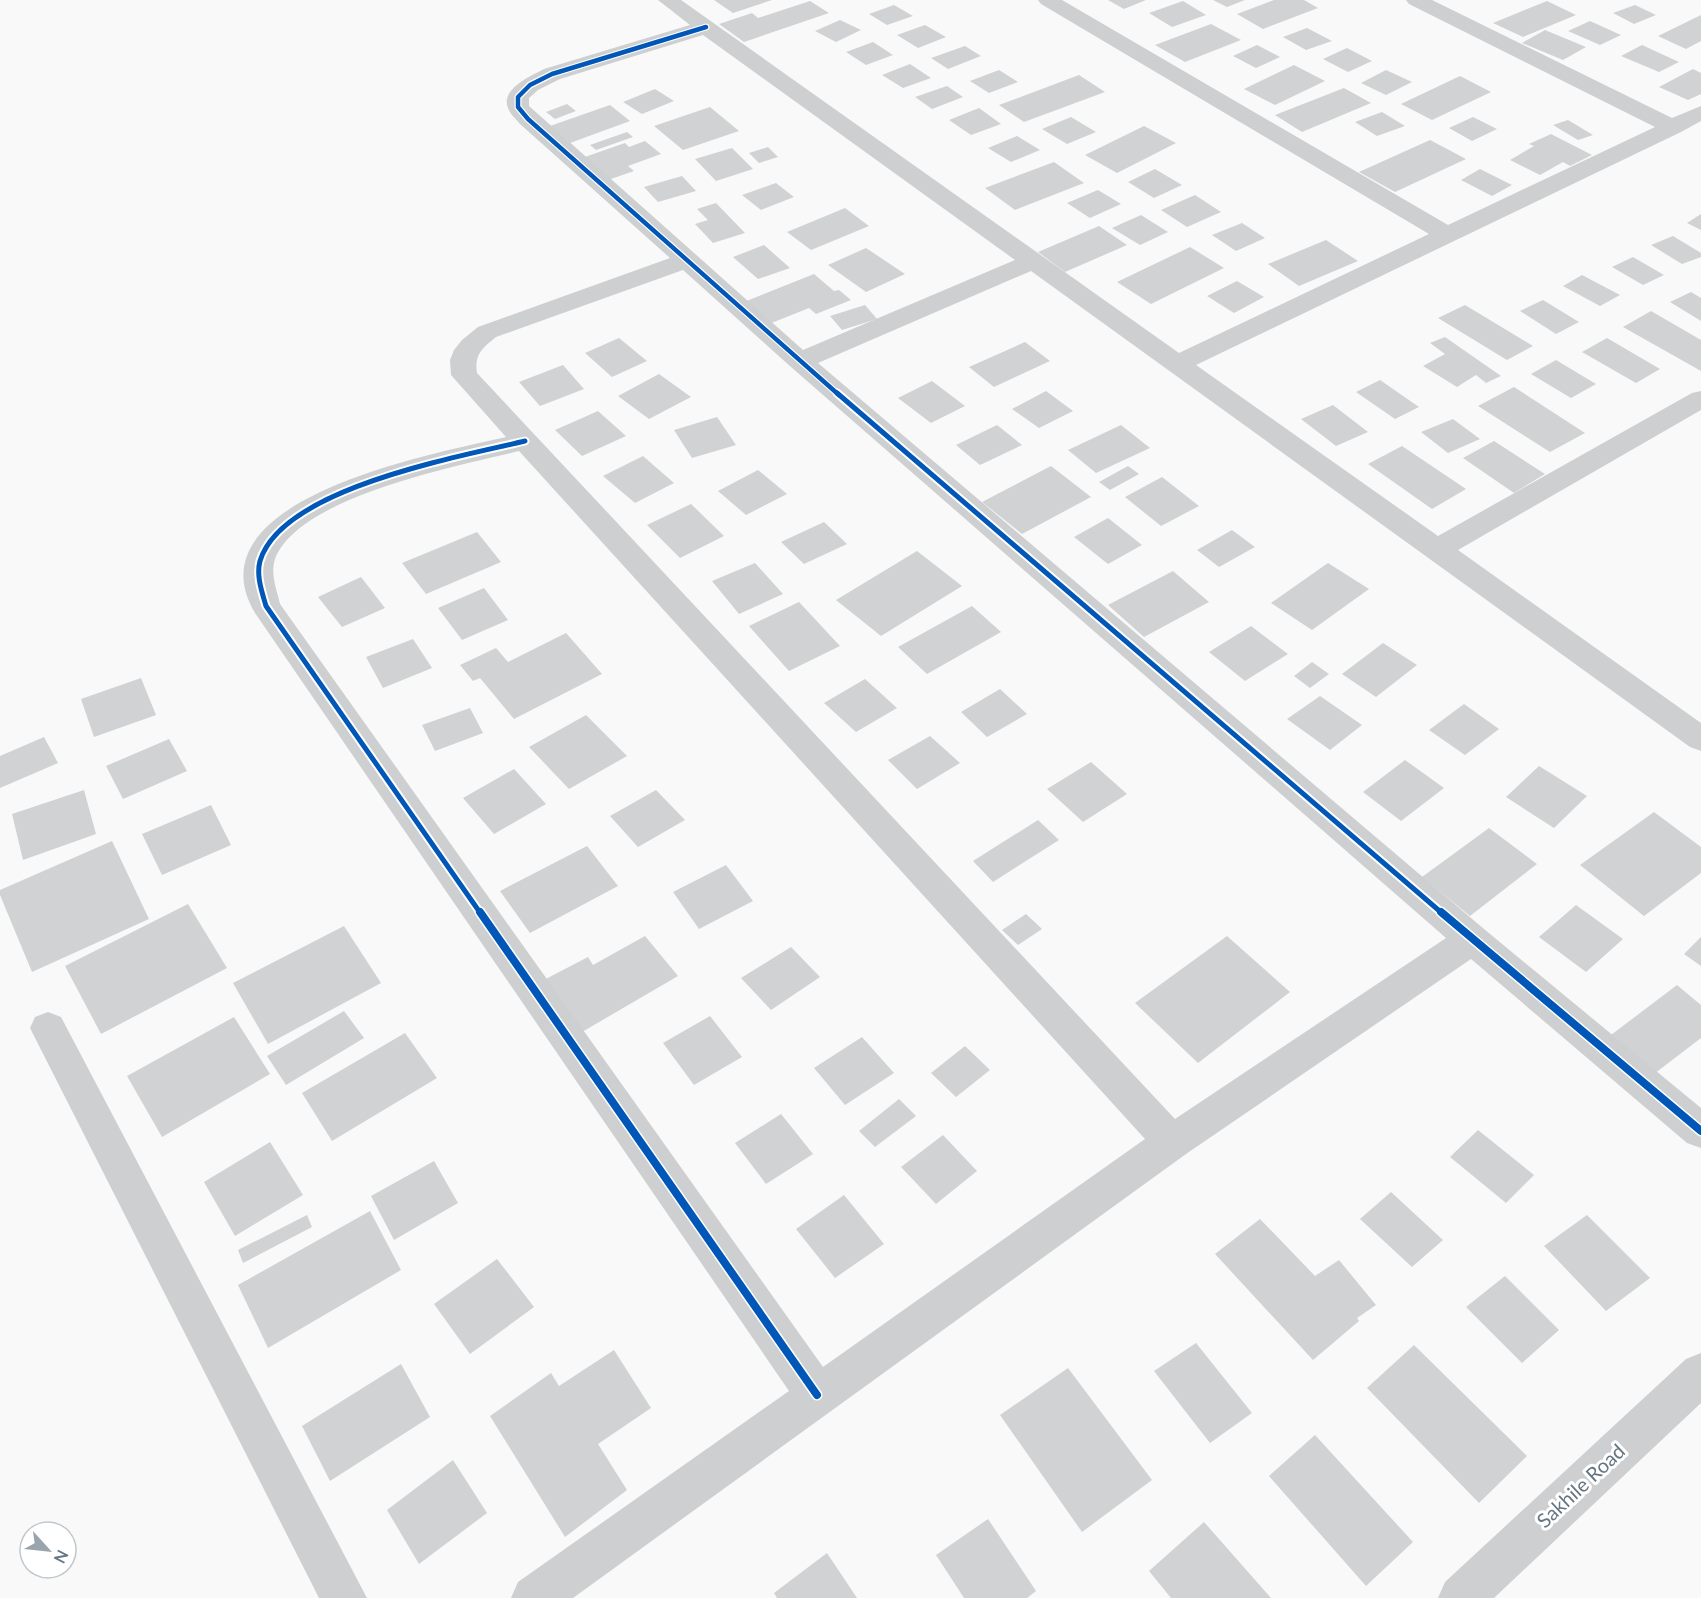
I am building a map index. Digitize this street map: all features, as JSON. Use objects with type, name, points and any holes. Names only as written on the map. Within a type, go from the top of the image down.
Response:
[{"type":"street","points":[[668,0],[1435,551],[1701,739]]},
{"type":"street","points":[[1048,0],[1446,234]]},
{"type":"street","points":[[1416,0],[1672,127]]},
{"type":"street","points":[[706,27],[552,74],[530,85],[518,97],[518,107],[528,119],[800,361],[1472,939],[1701,1131]]},
{"type":"street","points":[[1176,364],[1701,113]]},
{"type":"street","points":[[686,261],[487,332],[466,351],[461,362],[464,375],[1172,1142]]},
{"type":"street","points":[[800,361],[1032,262]]},
{"type":"street","points":[[1435,551],[1701,399]]},
{"type":"street","points":[[525,441],[376,480],[334,495],[307,509],[289,521],[274,536],[261,557],[258,578],[266,606],[817,1395]]},
{"type":"street","points":[[534,1598],[1172,1142],[1472,939]]},
{"type":"street","points":[[48,1028],[344,1598]]},
{"type":"street","name":"Sakhile Road","points":[[1461,1598],[1701,1374]]},
{"type":"building","points":[[714,0],[772,0],[733,13]]},
{"type":"building","points":[[1108,0],[1146,0],[1124,9]]},
{"type":"building","points":[[1213,0],[1245,0],[1227,7]]},
{"type":"building","points":[[1274,0],[1304,0],[1318,8],[1263,29],[1237,14]]},
{"type":"building","points":[[810,1],[829,13],[744,42],[719,24],[752,13],[758,18]]},
{"type":"building","points":[[1183,1],[1206,15],[1172,27],[1149,13]]},
{"type":"building","points":[[1547,1],[1576,15],[1523,37],[1493,23]]},
{"type":"building","points":[[894,5],[913,16],[887,25],[869,14]]},
{"type":"building","points":[[1635,5],[1656,15],[1634,24],[1613,13]]},
{"type":"building","points":[[1701,15],[1701,41],[1686,49],[1658,36]]},
{"type":"building","points":[[840,20],[861,30],[836,42],[815,31]]},
{"type":"building","points":[[1590,21],[1621,35],[1600,45],[1568,31]]},
{"type":"building","points":[[1211,24],[1241,40],[1185,62],[1155,45]]},
{"type":"building","points":[[925,25],[946,37],[918,48],[897,35]]},
{"type":"building","points":[[1307,28],[1332,41],[1306,50],[1283,37]]},
{"type":"building","points":[[1545,30],[1586,47],[1563,60],[1522,43]]},
{"type":"building","points":[[873,42],[893,55],[866,65],[846,52]]},
{"type":"building","points":[[1257,45],[1280,57],[1256,68],[1233,56]]},
{"type":"building","points":[[1642,45],[1679,62],[1659,72],[1621,56]]},
{"type":"building","points":[[965,46],[981,56],[948,69],[931,58]]},
{"type":"building","points":[[1347,48],[1372,61],[1348,72],[1323,59]]},
{"type":"building","points":[[910,64],[931,78],[903,88],[882,75]]},
{"type":"building","points":[[1294,65],[1325,81],[1275,105],[1244,89]]},
{"type":"building","points":[[1693,69],[1701,73],[1701,94],[1688,100],[1659,87]]},
{"type":"building","points":[[999,70],[1018,82],[989,93],[970,81]]},
{"type":"building","points":[[1386,70],[1412,82],[1386,95],[1361,83]]},
{"type":"building","points":[[1079,75],[1105,92],[1024,122],[999,105]]},
{"type":"building","points":[[1460,76],[1491,92],[1432,120],[1401,104]]},
{"type":"building","points":[[947,86],[963,97],[932,109],[915,97]]},
{"type":"building","points":[[1344,88],[1371,103],[1302,132],[1275,115]]},
{"type":"building","points":[[655,89],[674,101],[642,114],[623,102]]},
{"type":"building","points":[[567,104],[576,111],[555,119],[546,112]]},
{"type":"building","points":[[610,105],[630,121],[570,143],[550,126]]},
{"type":"building","points":[[710,107],[739,131],[683,150],[654,126]]},
{"type":"building","points":[[979,108],[1001,124],[971,135],[949,120]]},
{"type":"building","points":[[1382,112],[1405,126],[1377,136],[1355,122]]},
{"type":"building","points":[[1071,117],[1096,132],[1067,144],[1042,129]]},
{"type":"building","points":[[1473,117],[1497,129],[1472,141],[1449,128]]},
{"type":"building","points":[[1568,120],[1593,135],[1578,140],[1553,125]]},
{"type":"building","points":[[1144,126],[1176,143],[1117,173],[1085,155]]},
{"type":"building","points":[[627,132],[633,137],[596,150],[590,145]]},
{"type":"building","points":[[1551,134],[1592,155],[1570,166],[1563,162],[1540,175],[1510,160],[1534,146],[1529,144]]},
{"type":"building","points":[[1017,136],[1040,150],[1011,162],[988,148]]},
{"type":"building","points":[[1430,140],[1466,159],[1395,192],[1359,172]]},
{"type":"building","points":[[645,141],[661,154],[628,166],[634,171],[608,180],[582,158],[625,143],[629,147]]},
{"type":"building","points":[[768,147],[778,157],[759,163],[749,153]]},
{"type":"building","points":[[732,148],[753,169],[716,181],[695,159]]},
{"type":"building","points":[[1054,162],[1084,183],[1015,210],[985,188]]},
{"type":"building","points":[[1155,169],[1182,185],[1154,198],[1128,182]]},
{"type":"building","points":[[1480,169],[1512,185],[1492,196],[1461,180]]},
{"type":"building","points":[[682,176],[696,191],[658,202],[644,187]]},
{"type":"building","points":[[776,183],[794,197],[761,210],[742,195]]},
{"type":"building","points":[[1098,190],[1121,204],[1090,218],[1067,203]]},
{"type":"building","points":[[1195,195],[1221,212],[1187,227],[1161,210]]},
{"type":"building","points":[[716,203],[745,233],[713,243],[695,224],[708,220],[697,209]]},
{"type":"building","points":[[845,208],[869,226],[811,250],[787,232]]},
{"type":"building","points":[[1701,214],[1701,230],[1687,223]]},
{"type":"building","points":[[1141,215],[1168,232],[1140,245],[1112,228]]},
{"type":"building","points":[[1242,223],[1265,238],[1236,251],[1212,235]]},
{"type":"building","points":[[1099,226],[1127,245],[1065,272],[1038,252]]},
{"type":"building","points":[[1673,236],[1701,253],[1701,257],[1682,264],[1651,245]]},
{"type":"building","points":[[1326,240],[1358,261],[1299,286],[1268,264]]},
{"type":"building","points":[[764,245],[790,268],[758,279],[733,257]]},
{"type":"building","points":[[1190,247],[1224,268],[1151,304],[1117,282]]},
{"type":"building","points":[[866,248],[905,274],[866,292],[828,265]]},
{"type":"building","points":[[1633,257],[1664,275],[1643,285],[1612,267]]},
{"type":"building","points":[[814,274],[834,291],[839,290],[851,300],[816,314],[809,308],[769,324],[744,302]]},
{"type":"building","points":[[1582,275],[1620,295],[1600,306],[1563,286]]},
{"type":"building","points":[[1237,281],[1264,297],[1234,313],[1207,296]]},
{"type":"building","points":[[1691,292],[1701,298],[1701,321],[1670,302]]},
{"type":"building","points":[[1543,300],[1579,322],[1556,334],[1520,311]]},
{"type":"building","points":[[865,305],[877,319],[842,330],[830,316]]},
{"type":"building","points":[[1465,305],[1533,346],[1507,360],[1438,318]]},
{"type":"building","points":[[1651,311],[1701,340],[1701,371],[1623,327]]},
{"type":"building","points":[[1445,337],[1501,376],[1486,383],[1476,375],[1457,387],[1423,366],[1445,354],[1430,343]]},
{"type":"building","points":[[619,338],[647,361],[612,377],[585,353]]},
{"type":"building","points":[[1607,338],[1660,369],[1636,383],[1582,352]]},
{"type":"building","points":[[1025,342],[1050,361],[994,387],[969,367]]},
{"type":"building","points":[[1556,360],[1596,384],[1571,398],[1531,374]]},
{"type":"building","points":[[563,365],[584,389],[540,406],[519,382]]},
{"type":"building","points":[[659,374],[691,397],[649,419],[618,396]]},
{"type":"building","points":[[1380,380],[1419,407],[1395,419],[1356,392]]},
{"type":"building","points":[[932,381],[965,406],[931,423],[898,398]]},
{"type":"building","points":[[1514,387],[1585,433],[1550,452],[1478,406]]},
{"type":"building","points":[[1046,391],[1073,411],[1039,428],[1012,409]]},
{"type":"building","points":[[1333,405],[1368,432],[1336,446],[1301,419]]},
{"type":"building","points":[[598,411],[626,436],[582,456],[555,430]]},
{"type":"building","points":[[717,417],[736,445],[692,458],[674,430]]},
{"type":"building","points":[[1453,419],[1480,439],[1448,453],[1421,432]]},
{"type":"building","points":[[997,425],[1022,445],[980,465],[956,445]]},
{"type":"building","points":[[1121,425],[1150,448],[1096,473],[1068,450]]},
{"type":"building","points":[[1494,441],[1545,474],[1514,493],[1463,458]]},
{"type":"building","points":[[1402,446],[1466,489],[1432,509],[1368,464]]},
{"type":"building","points":[[643,456],[674,483],[635,503],[603,476]]},
{"type":"building","points":[[1051,466],[1091,497],[1022,534],[982,502]]},
{"type":"building","points":[[1128,466],[1139,474],[1110,490],[1099,482]]},
{"type":"building","points":[[758,470],[787,494],[746,515],[718,491]]},
{"type":"building","points":[[1162,477],[1199,506],[1161,526],[1125,497]]},
{"type":"building","points":[[691,504],[724,536],[680,558],[647,525]]},
{"type":"building","points":[[1108,518],[1142,545],[1108,564],[1074,537]]},
{"type":"building","points":[[824,522],[847,544],[804,564],[781,542]]},
{"type":"building","points":[[1232,530],[1255,547],[1219,567],[1197,550]]},
{"type":"building","points":[[477,532],[501,562],[426,594],[402,563]]},
{"type":"building","points":[[917,551],[962,586],[881,636],[836,600]]},
{"type":"building","points":[[755,563],[783,594],[739,614],[712,581]]},
{"type":"building","points":[[1328,563],[1369,589],[1312,630],[1271,603]]},
{"type":"building","points":[[1173,571],[1209,602],[1144,637],[1108,605]]},
{"type":"building","points":[[361,577],[385,608],[342,627],[318,597]]},
{"type":"building","points":[[484,588],[508,620],[462,640],[438,608]]},
{"type":"building","points":[[799,602],[840,646],[789,671],[749,626]]},
{"type":"building","points":[[972,606],[1001,632],[927,674],[898,647]]},
{"type":"building","points":[[1251,626],[1288,654],[1245,681],[1209,652]]},
{"type":"building","points":[[566,633],[602,674],[514,719],[480,678],[473,681],[460,665],[496,648],[508,662]]},
{"type":"building","points":[[413,639],[432,668],[383,688],[366,657]]},
{"type":"building","points":[[1383,643],[1417,665],[1376,697],[1342,674]]},
{"type":"building","points":[[1312,662],[1329,674],[1310,688],[1294,676]]},
{"type":"building","points":[[141,678],[156,715],[94,737],[81,699]]},
{"type":"building","points":[[865,679],[897,708],[856,732],[824,703]]},
{"type":"building","points":[[1000,689],[1027,714],[987,737],[961,712]]},
{"type":"building","points":[[1320,696],[1362,725],[1330,750],[1287,719]]},
{"type":"building","points":[[1464,704],[1499,729],[1465,755],[1429,730]]},
{"type":"building","points":[[470,708],[483,733],[435,751],[422,725]]},
{"type":"building","points":[[586,715],[627,756],[569,789],[529,747]]},
{"type":"building","points":[[930,736],[960,763],[917,789],[888,760]]},
{"type":"building","points":[[44,737],[58,763],[0,788],[0,756]]},
{"type":"building","points":[[169,739],[187,771],[123,799],[106,766]]},
{"type":"building","points":[[1405,760],[1444,788],[1401,821],[1363,792]]},
{"type":"building","points":[[1091,762],[1127,794],[1083,822],[1047,789]]},
{"type":"building","points":[[1539,766],[1587,796],[1554,828],[1506,797]]},
{"type":"building","points":[[514,769],[546,804],[494,834],[463,798]]},
{"type":"building","points":[[84,790],[96,834],[23,860],[12,814]]},
{"type":"building","points":[[656,790],[685,820],[638,847],[610,816]]},
{"type":"building","points":[[211,805],[231,845],[162,875],[142,834]]},
{"type":"building","points":[[1654,812],[1701,847],[1701,873],[1644,916],[1580,865]]},
{"type":"building","points":[[1038,820],[1059,840],[993,882],[973,861]]},
{"type":"building","points":[[1489,828],[1537,864],[1470,916],[1422,877]]},
{"type":"building","points":[[112,841],[149,919],[32,972],[0,895],[0,890]]},
{"type":"building","points":[[587,846],[618,886],[530,933],[500,891]]},
{"type":"building","points":[[726,865],[753,901],[699,929],[673,892]]},
{"type":"building","points":[[188,904],[227,968],[101,1034],[65,966]]},
{"type":"building","points":[[1576,905],[1623,939],[1586,972],[1539,937]]},
{"type":"building","points":[[1026,914],[1042,929],[1018,945],[1002,930]]},
{"type":"building","points":[[344,926],[381,983],[268,1044],[233,983]]},
{"type":"building","points":[[645,936],[678,976],[582,1032],[540,982],[588,957],[593,965]]},
{"type":"building","points":[[1227,936],[1290,992],[1198,1063],[1135,1003]]},
{"type":"building","points":[[1701,937],[1701,966],[1684,954]]},
{"type":"building","points":[[791,947],[820,977],[771,1010],[741,978]]},
{"type":"building","points":[[1677,985],[1701,1005],[1701,1038],[1650,1077],[1607,1038]]},
{"type":"building","points":[[344,1011],[364,1038],[286,1085],[267,1056]]},
{"type":"building","points":[[710,1016],[742,1057],[694,1085],[663,1043]]},
{"type":"building","points":[[234,1017],[270,1074],[162,1137],[127,1076]]},
{"type":"building","points":[[405,1033],[437,1078],[332,1141],[302,1093]]},
{"type":"building","points":[[862,1037],[894,1073],[845,1105],[814,1068]]},
{"type":"building","points":[[965,1046],[990,1070],[956,1097],[931,1073]]},
{"type":"building","points":[[899,1099],[916,1116],[875,1147],[859,1131]]},
{"type":"building","points":[[781,1114],[813,1154],[766,1184],[735,1143]]},
{"type":"building","points":[[1478,1130],[1534,1175],[1506,1203],[1450,1157]]},
{"type":"building","points":[[943,1135],[977,1171],[936,1204],[901,1167]]},
{"type":"building","points":[[270,1142],[303,1195],[235,1236],[204,1182]]},
{"type":"building","points":[[434,1161],[458,1203],[394,1240],[371,1196]]},
{"type":"building","points":[[1391,1192],[1443,1240],[1412,1267],[1360,1219]]},
{"type":"building","points":[[844,1195],[884,1244],[835,1278],[796,1229]]},
{"type":"building","points":[[370,1211],[401,1270],[268,1348],[238,1285]]},
{"type":"building","points":[[307,1215],[312,1227],[243,1263],[238,1250]]},
{"type":"building","points":[[1587,1215],[1650,1278],[1606,1311],[1544,1246]]},
{"type":"building","points":[[1260,1219],[1315,1276],[1339,1260],[1376,1305],[1357,1318],[1359,1321],[1313,1360],[1215,1254]]},
{"type":"building","points":[[497,1259],[534,1307],[470,1354],[434,1304]]},
{"type":"building","points":[[1505,1276],[1559,1330],[1522,1363],[1466,1307]]},
{"type":"building","points":[[1196,1343],[1252,1413],[1210,1443],[1154,1371]]},
{"type":"building","points":[[1414,1345],[1527,1456],[1479,1503],[1367,1388]]},
{"type":"building","points":[[614,1350],[651,1408],[598,1444],[627,1490],[565,1537],[490,1416],[551,1373],[559,1386]]},
{"type":"building","points":[[401,1364],[430,1417],[330,1481],[302,1426]]},
{"type":"building","points":[[1068,1368],[1152,1480],[1082,1532],[1000,1415]]},
{"type":"building","points":[[1315,1435],[1413,1542],[1366,1586],[1269,1476]]},
{"type":"building","points":[[453,1460],[487,1513],[419,1564],[387,1510]]},
{"type":"building","points":[[988,1519],[1036,1591],[1027,1598],[964,1598],[936,1555]]},
{"type":"building","points":[[1204,1522],[1271,1598],[1171,1598],[1149,1571]]},
{"type":"building","points":[[827,1553],[857,1598],[777,1598],[774,1593]]},
{"type":"cycle path","points":[[706,27],[552,74],[530,85],[518,97],[518,107],[528,119],[800,361],[1472,939],[1701,1131]]},
{"type":"cycle path","points":[[525,441],[419,467],[377,480],[337,495],[302,513],[276,534],[261,558],[259,576],[266,606],[817,1395]]}]
